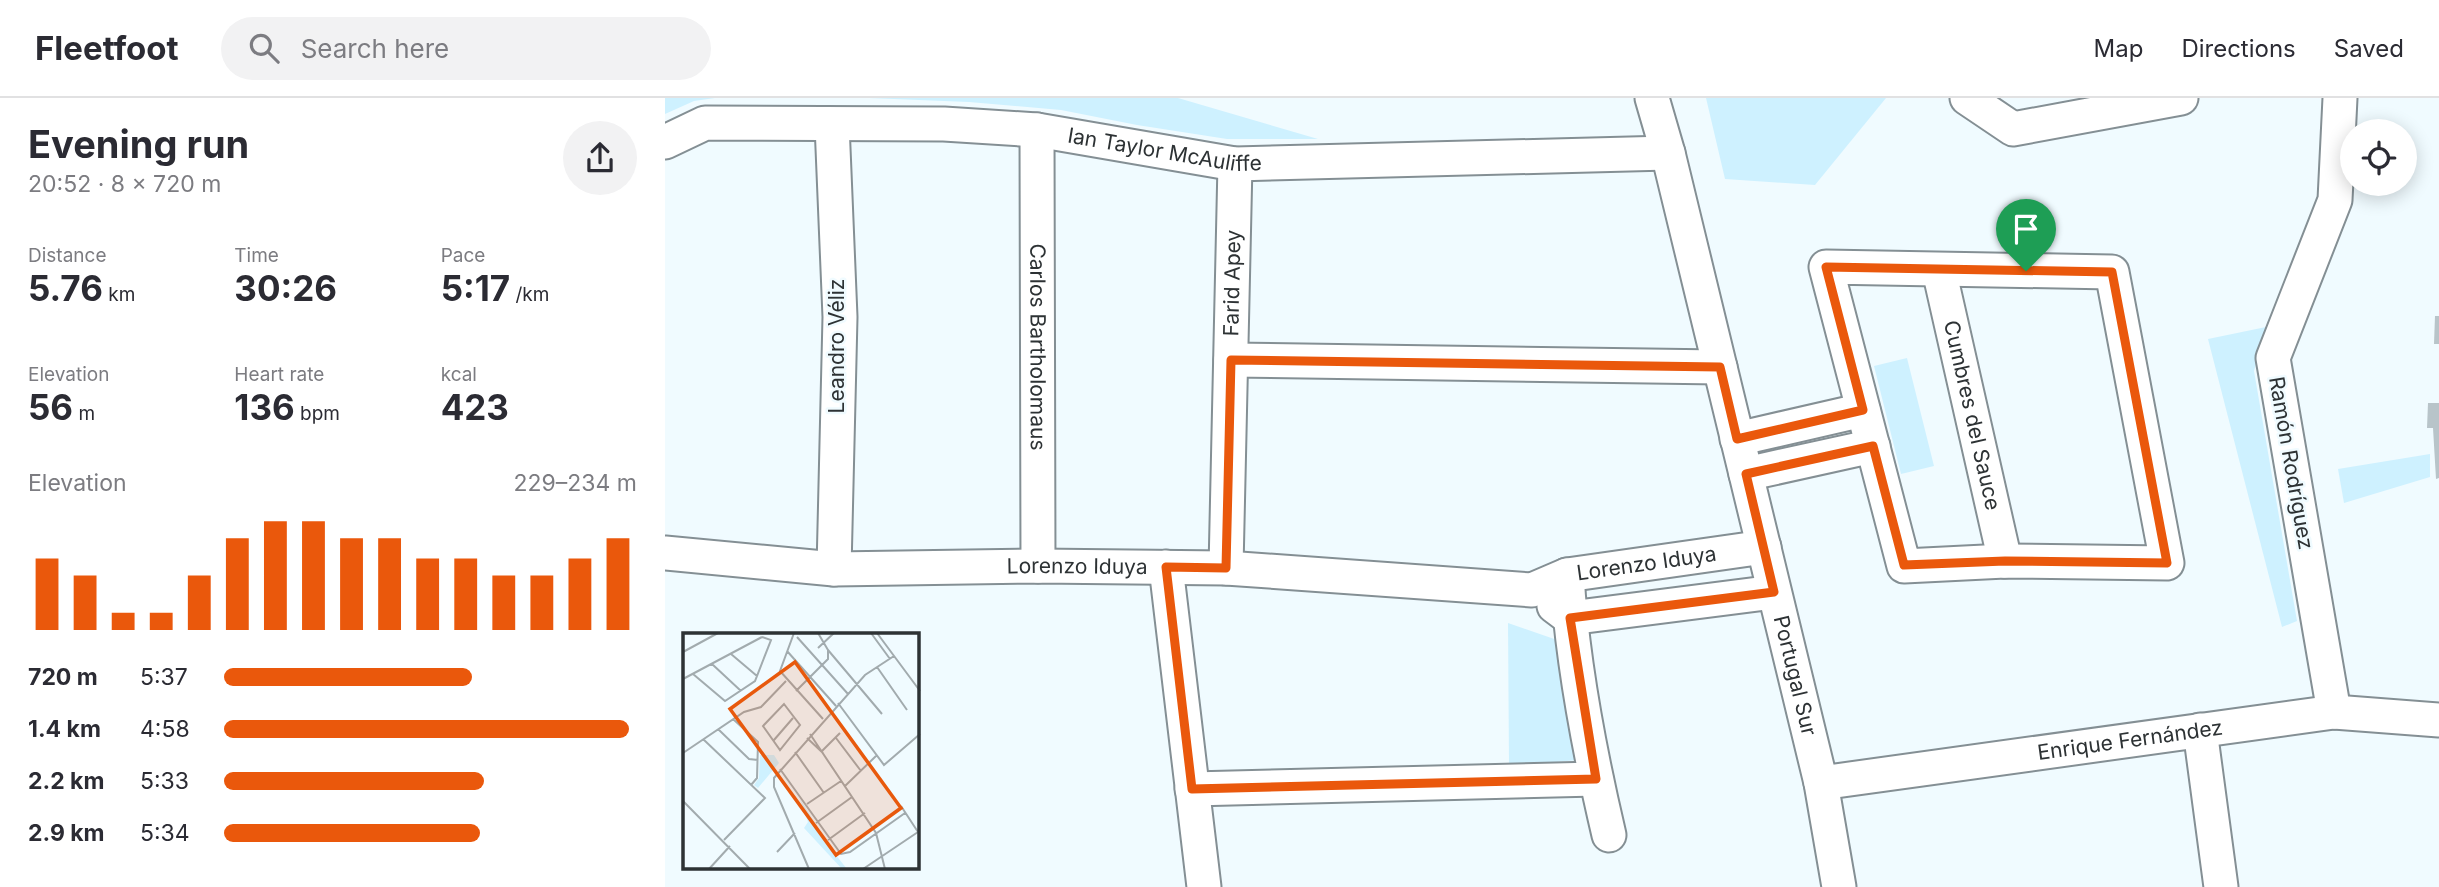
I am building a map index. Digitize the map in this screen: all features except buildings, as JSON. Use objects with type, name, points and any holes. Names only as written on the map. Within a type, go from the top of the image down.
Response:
[{"type":"street","name":"Portugal Sur","points":[[1652,98],[1668,153],[1821,783],[1839,887]]},
{"type":"street","points":[[1967,98],[2013,129],[2181,98]]},
{"type":"street","name":"Ramón Rodríguez","points":[[2334,712],[2273,358],[2335,200],[2340,98]]},
{"type":"street","name":"Ian Taylor McAuliffe","points":[[665,142],[705,123],[944,124],[1037,130],[1235,164],[1668,153]]},
{"type":"street","name":"Leandro Véliz","points":[[832,124],[839,317],[834,569]]},
{"type":"street","name":"Carlos Bartholomaus","points":[[1037,130],[1038,566]]},
{"type":"street","name":"Farid Apey","points":[[1226,568],[1235,164]]},
{"type":"street","points":[[1826,267],[1939,270],[2112,272],[2167,563],[2005,561],[1904,565],[1826,267]]},
{"type":"street","name":"Cumbres del Sauce","points":[[1939,270],[2005,561]]},
{"type":"street","points":[[1231,360],[1720,367]]},
{"type":"street","points":[[1737,439],[1863,410]]},
{"type":"street","points":[[1746,474],[1873,446]]},
{"type":"street","name":"Lorenzo Iduya","points":[[665,553],[834,569],[1038,566],[1226,568],[1532,590],[1567,575],[1764,547]]},
{"type":"street","points":[[1166,567],[1204,887]]},
{"type":"street","points":[[1567,575],[1570,618],[1596,779],[1609,835]]},
{"type":"street","name":"Lorenzo Iduya","points":[[1532,590],[1570,618],[1774,592]]},
{"type":"street","name":"Enrique Fernández","points":[[1821,783],[2334,712],[2439,720]]},
{"type":"street","points":[[2200,730],[2221,887]]},
{"type":"street","points":[[1192,789],[1596,779]]},
{"type":"shaded area","points":[[665,98],[715,98],[694,101],[665,114]]},
{"type":"shaded area","points":[[869,98],[1178,98],[1318,139],[1227,139],[1061,110],[969,102]]},
{"type":"shaded area","points":[[1706,98],[1886,98],[1815,185],[1725,179]]},
{"type":"shaded area","points":[[2266,327],[2254,371],[2297,621],[2282,627],[2208,339]]},
{"type":"shaded area","points":[[1907,358],[1934,466],[1901,474],[1874,366]]},
{"type":"shaded area","points":[[2430,454],[2430,477],[2344,503],[2338,469]]},
{"type":"shaded area","points":[[1508,623],[1560,641],[1577,760],[1509,767]]},
{"type":"route","points":[[1826,267],[2026,271],[2112,272],[2167,563],[2005,561],[1904,565],[1873,446],[1746,474],[1774,592],[1570,618],[1596,779],[1192,789],[1166,567],[1226,568],[1231,360],[1720,367],[1737,439],[1863,410],[1826,267]]}]
